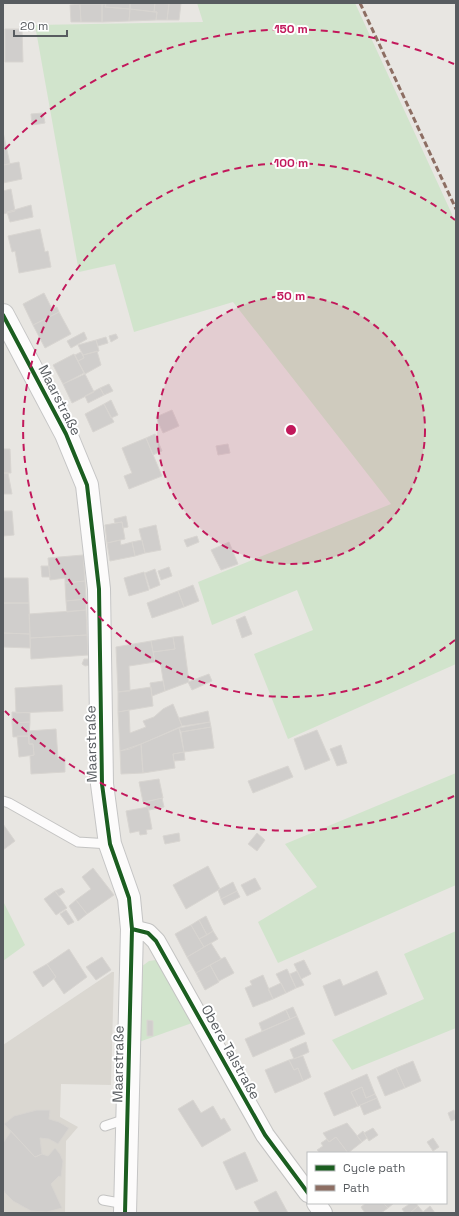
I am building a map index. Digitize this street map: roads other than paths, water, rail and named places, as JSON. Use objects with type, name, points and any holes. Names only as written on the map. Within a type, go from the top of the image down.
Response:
[{"type":"street","name":"Maarstraße","points":[[3,315],[66,434],[87,485],[99,589],[102,784],[110,844],[129,898],[132,929],[125,1208]]},
{"type":"street","name":"Obere Talstraße","points":[[132,929],[148,933],[156,941],[265,1135],[307,1192]]},
{"type":"street","points":[[317,1204],[323,1213]]},
{"type":"lane","points":[[3,801],[78,842],[110,844]]},
{"type":"lane","points":[[105,1126],[128,1118]]},
{"type":"lane","points":[[103,1200],[125,1208]]}]
